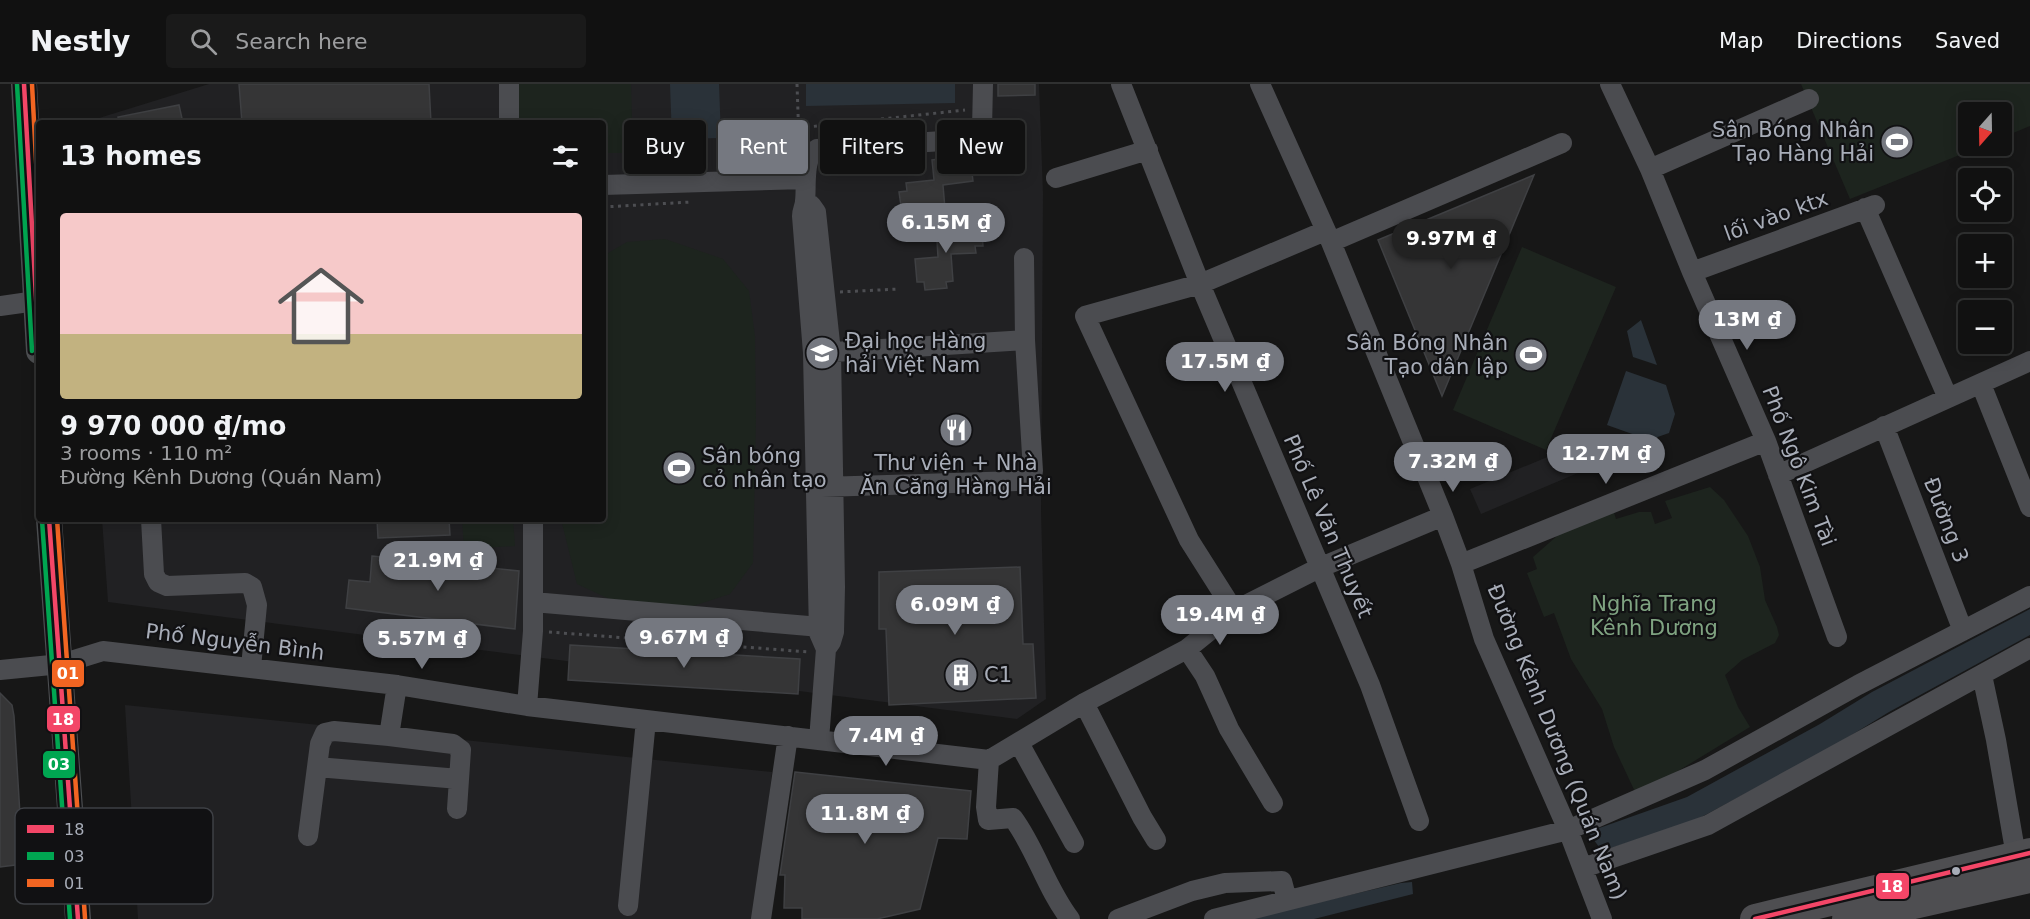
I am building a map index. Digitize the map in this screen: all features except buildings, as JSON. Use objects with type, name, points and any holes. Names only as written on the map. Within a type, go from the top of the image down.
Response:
[{"type":"highway","points":[[1755,919],[2025,862]]},
{"type":"highway","points":[[1847,919],[2025,862]]},
{"type":"main road","points":[[24,84],[35,186],[36,301]]},
{"type":"main road","points":[[49,522],[71,808]]},
{"type":"main road","points":[[77,904],[78,919]]},
{"type":"street","points":[[509,84],[509,120]]},
{"type":"street","points":[[822,353],[802,216],[809,156],[816,149],[975,139],[980,136],[982,129],[983,84]]},
{"type":"street","name":"Phố Lê Văn Thuyết","points":[[1121,84],[1200,284],[1370,685],[1419,820]]},
{"type":"street","name":"Đường Kênh Dương (Quán Nam)","points":[[1260,84],[1328,236],[1443,516],[1461,564],[1484,639],[1568,830],[1602,919]]},
{"type":"street","name":"Phố Ngô Kim Tài","points":[[1610,84],[1650,169],[1766,441],[1837,637]]},
{"type":"street","points":[[1650,169],[1809,99]]},
{"type":"street","points":[[1234,611],[1189,540],[1085,316],[1200,284],[1562,143]]},
{"type":"street","points":[[1056,178],[1148,150]]},
{"type":"street","points":[[606,185],[805,179]]},
{"type":"street","points":[[805,204],[811,205],[816,212],[824,292],[822,353],[825,487],[821,640],[826,649],[819,740]]},
{"type":"street","name":"lối vào ktx","points":[[1692,272],[1871,206],[1948,398]]},
{"type":"street","points":[[825,487],[1020,481],[1029,478],[1033,471],[1025,340],[1024,258]]},
{"type":"street","points":[[0,306],[36,301]]},
{"type":"street","points":[[822,353],[1025,340]]},
{"type":"street","points":[[1778,475],[2030,361]]},
{"type":"street","points":[[1981,384],[2030,507]]},
{"type":"street","name":"Đường 3","points":[[1884,426],[1963,631]]},
{"type":"street","points":[[1461,564],[1766,441]]},
{"type":"street","points":[[1070,919],[1013,818],[988,820],[986,807],[989,760],[1084,703],[1187,649],[1234,611],[1319,568],[1443,516]]},
{"type":"street","points":[[150,522],[154,574],[158,582],[167,586],[245,583],[252,587],[257,605],[251,667]]},
{"type":"street","points":[[526,706],[533,631],[533,522]]},
{"type":"street","points":[[1214,919],[1568,830],[1705,770],[1858,685],[2030,596]]},
{"type":"street","points":[[533,602],[822,628]]},
{"type":"street","points":[[1583,868],[1708,825],[2030,648]]},
{"type":"street","points":[[1187,649],[1205,676],[1230,729],[1273,803]]},
{"type":"street","name":"Phố Nguyễn Bình","points":[[0,670],[61,664],[102,651],[251,667],[526,706],[989,760]]},
{"type":"street","points":[[1982,675],[2025,862]]},
{"type":"street","points":[[389,736],[397,686]]},
{"type":"street","points":[[1084,703],[1156,840]]},
{"type":"street","points":[[628,906],[646,720]]},
{"type":"street","points":[[308,837],[320,744],[325,733],[334,731],[453,744],[461,750],[457,809]]},
{"type":"street","points":[[761,919],[788,736]]},
{"type":"street","points":[[1018,743],[1074,843]]},
{"type":"street","points":[[317,767],[459,779]]},
{"type":"street","points":[[1118,919],[1192,891],[1225,883],[1282,881],[1287,900]]},
{"type":"path","points":[[797,84],[799,128],[966,110],[966,101]]},
{"type":"path","points":[[824,292],[898,290]]},
{"type":"path","points":[[533,631],[816,652],[822,628]]},
{"type":"shaded area","name":"Đại học Hàng hải Việt Nam","points":[[209,84],[1039,84],[1043,194],[1041,511],[1046,699],[1017,719],[108,602],[102,522],[606,522],[606,120],[93,120]]},
{"type":"shaded area","points":[[670,84],[719,84],[720,120],[718,120],[718,138],[706,138],[706,120],[671,120]]},
{"type":"shaded area","points":[[806,84],[955,84],[955,103],[806,106]]},
{"type":"shaded area","points":[[1641,320],[1657,365],[1633,357],[1627,331]]},
{"type":"shaded area","points":[[1626,371],[1666,385],[1675,414],[1669,433],[1649,440],[1607,425]]},
{"type":"shaded area","points":[[1574,446],[1585,470],[1481,514],[1470,489]]},
{"type":"shaded area","points":[[2030,609],[2030,635],[1889,712],[1832,747],[1694,821],[1602,851],[1588,832],[1687,797],[1820,724],[1872,692]]},
{"type":"shaded area","points":[[125,705],[772,772],[756,919],[138,919],[137,904],[213,904],[213,808],[131,808]]},
{"type":"shaded area","points":[[1412,882],[1413,894],[1314,919],[1247,919],[1401,883]]},
{"type":"green space","points":[[516,84],[631,84],[632,120],[624,120],[624,153],[606,153],[606,120],[517,120]]},
{"type":"green space","name":"Sân Bóng Nhân Tạo Hàng Hải","points":[[1801,84],[2030,84],[2030,126],[2012,133],[2012,102],[1958,102],[1958,156],[1850,199]]},
{"type":"green space","name":"Sân bóng cỏ nhân tạo","points":[[665,239],[723,259],[749,291],[755,336],[753,563],[730,594],[684,609],[629,608],[577,584],[562,522],[606,522],[606,254],[627,242]]},
{"type":"green space","name":"Sân Bóng Nhân Tạo dân lập","points":[[1522,247],[1616,287],[1546,450],[1453,410]]},
{"type":"green space","name":"Nghĩa Trang Kênh Dương","points":[[1710,487],[1724,500],[1748,536],[1760,567],[1765,600],[1779,635],[1775,643],[1742,660],[1725,675],[1738,707],[1750,727],[1637,796],[1614,747],[1602,709],[1571,659],[1554,613],[1544,617],[1527,573],[1537,569],[1533,557],[1574,521],[1612,506],[1616,519],[1639,512],[1651,512],[1655,524],[1672,518],[1665,501]]},
{"type":"green space","points":[[462,522],[513,522],[515,546],[464,549]]},
{"type":"transit line","name":"03","points":[[17,84],[32,351]]},
{"type":"transit line","name":"18","points":[[24,84],[36,298]]},
{"type":"transit line","name":"01","points":[[32,84],[36,160]]},
{"type":"transit line","name":"03","points":[[42,522],[62,808]]},
{"type":"transit line","name":"18","points":[[49,522],[70,808]]},
{"type":"transit line","name":"01","points":[[57,522],[77,808]]},
{"type":"transit line","name":"18","points":[[1755,919],[2030,853]]},
{"type":"transit line","name":"03","points":[[69,904],[70,919]]},
{"type":"transit line","name":"18","points":[[77,904],[78,919]]},
{"type":"transit line","name":"01","points":[[84,904],[85,918]]},
{"type":"place","name":"Sân Bóng Nhân Tạo Hàng Hải","points":[[1897,142]]},
{"type":"place","name":"Đại học Hàng hải Việt Nam","points":[[822,353]]},
{"type":"place","name":"Sân Bóng Nhân Tạo dân lập","points":[[1531,355]]},
{"type":"place","name":"Thư viện + Nhà Ăn Căng Hàng Hải","points":[[956,430]]},
{"type":"place","name":"Sân bóng cỏ nhân tạo","points":[[679,468]]},
{"type":"place","name":"C1","points":[[961,675]]}]
